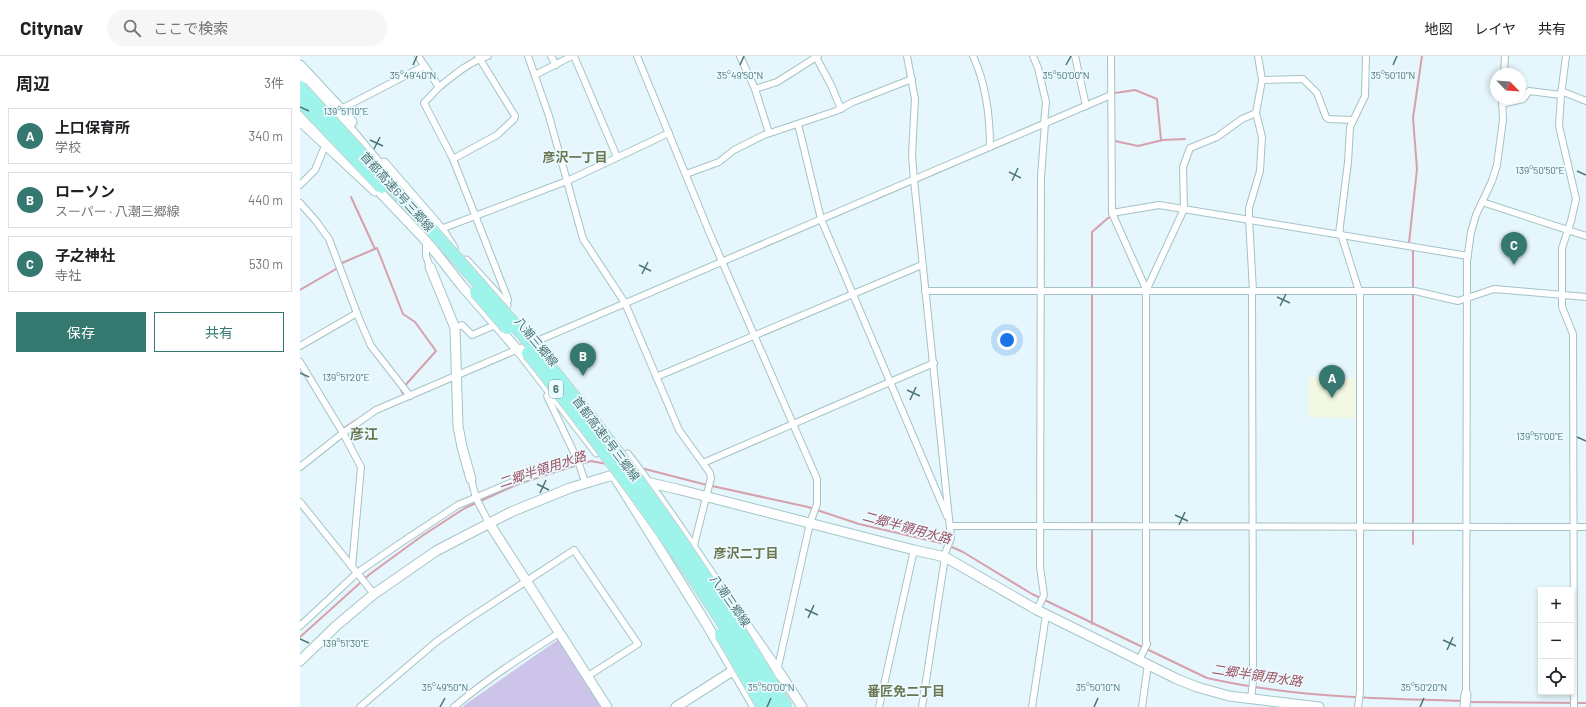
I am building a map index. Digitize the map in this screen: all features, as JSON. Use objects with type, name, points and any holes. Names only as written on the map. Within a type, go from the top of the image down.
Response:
[{"type":"highway","name":"首都高速6号三郷線","points":[[300,87],[499,306],[577,400],[643,488],[743,634],[786,707]]},
{"type":"highway","name":"首都高速6号三郷線","points":[[300,101],[385,191],[517,339],[648,511],[716,612],[775,707]]},
{"type":"highway","points":[[648,511],[667,546],[713,620],[763,707]]},
{"type":"highway","points":[[743,634],[765,663],[794,707]]},
{"type":"main road","points":[[300,65],[341,109],[392,174],[440,230],[455,250]]},
{"type":"main road","name":"八潮三郷線","points":[[300,75],[342,119],[393,181],[455,250],[474,268],[567,380],[648,482],[778,669],[802,707]]},
{"type":"main road","name":"八潮三郷線","points":[[300,112],[424,238],[552,393],[615,475],[755,707]]},
{"type":"main road","points":[[300,121],[376,192],[426,246],[436,254]]},
{"type":"main road","points":[[430,267],[455,328],[460,437],[471,479]]},
{"type":"main road","points":[[300,661],[371,591],[436,551],[488,523],[583,478],[615,475],[706,496],[945,557],[1046,615],[1197,687],[1251,703],[1319,707]]},
{"type":"main road","points":[[488,523],[608,707]]},
{"type":"main road","points":[[676,707],[734,670],[740,662],[740,658],[712,611],[710,604],[714,579]]},
{"type":"main road","points":[[1465,707],[1466,694]]},
{"type":"street","points":[[418,56],[439,87]]},
{"type":"street","points":[[455,328],[462,325],[472,335],[494,324],[493,317],[506,306],[508,300],[453,159],[424,103],[439,87],[479,57],[488,56]]},
{"type":"street","points":[[528,56],[549,116],[583,239],[625,303],[679,430],[703,463],[711,478],[694,549],[686,591]]},
{"type":"street","points":[[550,56],[556,65]]},
{"type":"street","points":[[535,75],[573,56],[617,157]]},
{"type":"street","points":[[637,56],[722,262],[817,479],[816,506],[810,523],[778,669],[768,707]]},
{"type":"street","points":[[740,56],[755,89],[770,133]]},
{"type":"street","points":[[755,89],[777,82],[817,56],[841,109]]},
{"type":"street","points":[[907,56],[915,99],[912,155],[914,180],[951,541],[945,557],[922,707]]},
{"type":"street","points":[[973,56],[979,69],[988,110],[990,147]]},
{"type":"street","points":[[1033,56],[1038,68],[1046,102],[1041,177],[1040,291],[1040,567],[1044,595],[1037,610]]},
{"type":"street","points":[[1075,56],[1086,106]]},
{"type":"street","points":[[1111,56],[1112,213],[1146,291],[1146,643],[1139,660]]},
{"type":"street","points":[[1251,703],[1253,681],[1253,291],[1249,208],[1260,171],[1262,137],[1256,113],[1262,80],[1258,56]]},
{"type":"street","points":[[1358,707],[1360,692],[1360,291],[1340,234],[1348,162],[1350,127],[1364,96],[1366,56]]},
{"type":"street","points":[[1504,68],[1505,56]]},
{"type":"street","points":[[1566,56],[1561,93],[1559,126],[1576,197],[1571,221],[1562,248],[1562,307],[1573,334],[1574,707]]},
{"type":"street","points":[[453,159],[497,135],[514,120],[514,116],[479,57]]},
{"type":"street","points":[[341,109],[424,66]]},
{"type":"street","points":[[686,174],[719,162],[734,150],[770,133],[841,109],[853,102],[912,79]]},
{"type":"street","points":[[1262,80],[1303,79],[1317,93],[1328,119],[1353,120]]},
{"type":"street","points":[[1526,95],[1529,91],[1561,93],[1586,101]]},
{"type":"street","points":[[300,467],[342,433],[376,410],[1111,95]]},
{"type":"street","points":[[1466,694],[1466,299],[1468,256],[1471,232],[1476,215],[1492,181],[1498,160],[1503,120],[1502,104]]},
{"type":"street","points":[[1146,291],[1184,209],[1183,167],[1190,148],[1217,137],[1242,119],[1256,113]]},
{"type":"street","points":[[798,124],[821,219],[942,501],[950,525]]},
{"type":"street","points":[[440,230],[567,181],[669,133]]},
{"type":"street","points":[[300,185],[315,170],[326,146]]},
{"type":"street","points":[[1482,202],[1586,236]]},
{"type":"street","points":[[300,203],[329,239],[371,346],[410,396]]},
{"type":"street","points":[[1112,213],[1159,205],[1468,256]]},
{"type":"street","points":[[426,246],[426,256],[430,267]]},
{"type":"street","points":[[656,377],[922,265]]},
{"type":"street","points":[[925,291],[1414,291],[1458,301],[1494,289],[1586,297]]},
{"type":"street","points":[[300,346],[357,313]]},
{"type":"street","points":[[300,362],[361,467],[352,567]]},
{"type":"street","points":[[703,463],[934,364]]},
{"type":"street","points":[[567,380],[568,388],[559,395],[552,393],[547,396],[578,461],[583,478]]},
{"type":"street","points":[[300,626],[357,573],[458,505],[515,481],[578,461]]},
{"type":"street","points":[[471,479],[476,498],[488,523]]},
{"type":"street","points":[[300,502],[371,591]]},
{"type":"street","points":[[950,525],[1040,527],[1586,527]]},
{"type":"street","points":[[360,707],[436,642],[574,550],[638,644],[588,676]]},
{"type":"street","points":[[879,707],[914,550]]},
{"type":"street","points":[[1032,707],[1046,615]]},
{"type":"street","points":[[454,707],[508,666],[559,633]]},
{"type":"street","points":[[1142,707],[1148,664]]},
{"type":"shaded area","points":[[1309,377],[1355,378],[1355,418],[1308,417]]},
{"type":"shaded area","points":[[559,639],[603,707],[463,706]]},
{"type":"waterway","points":[[1413,544],[1413,252],[1409,243],[1417,169],[1413,118],[1422,56]]},
{"type":"waterway","points":[[1115,93],[1135,90],[1157,99],[1161,140]]},
{"type":"waterway","points":[[1115,141],[1138,146],[1163,140],[1185,139]]},
{"type":"waterway","points":[[351,197],[375,249]]},
{"type":"waterway","points":[[1092,624],[1092,232],[1108,218],[1119,215]]},
{"type":"waterway","points":[[300,290],[336,269],[342,263],[377,248],[403,314],[415,322],[436,351],[401,390],[404,396]]},
{"type":"waterway","points":[[344,428],[356,420]]},
{"type":"waterway","name":"二郷半領用水路","points":[[580,464],[591,461],[607,464]]},
{"type":"waterway","name":"二郷半領用水路","points":[[300,637],[370,574],[422,536],[465,508],[518,484],[574,466]]},
{"type":"waterway","name":"二郷半領用水路","points":[[641,468],[703,484],[808,507],[859,524],[945,544],[963,552],[1032,594],[1207,678],[1270,689],[1335,696],[1463,701]]},
{"type":"waterway","name":"二郷半領用水路","points":[[1467,702],[1586,703]]},
{"type":"place","name":"子之神社","points":[[1514,265]]},
{"type":"place","name":"ローソン","points":[[583,376]]},
{"type":"place","name":"上口保育所","points":[[1332,398]]},
{"type":"district","name":"彦沢一丁目","points":[[575,157]]},
{"type":"district","name":"彦江","points":[[364,434]]},
{"type":"district","name":"彦沢二丁目","points":[[746,553]]},
{"type":"district","name":"番匠免二丁目","points":[[906,691]]}]
